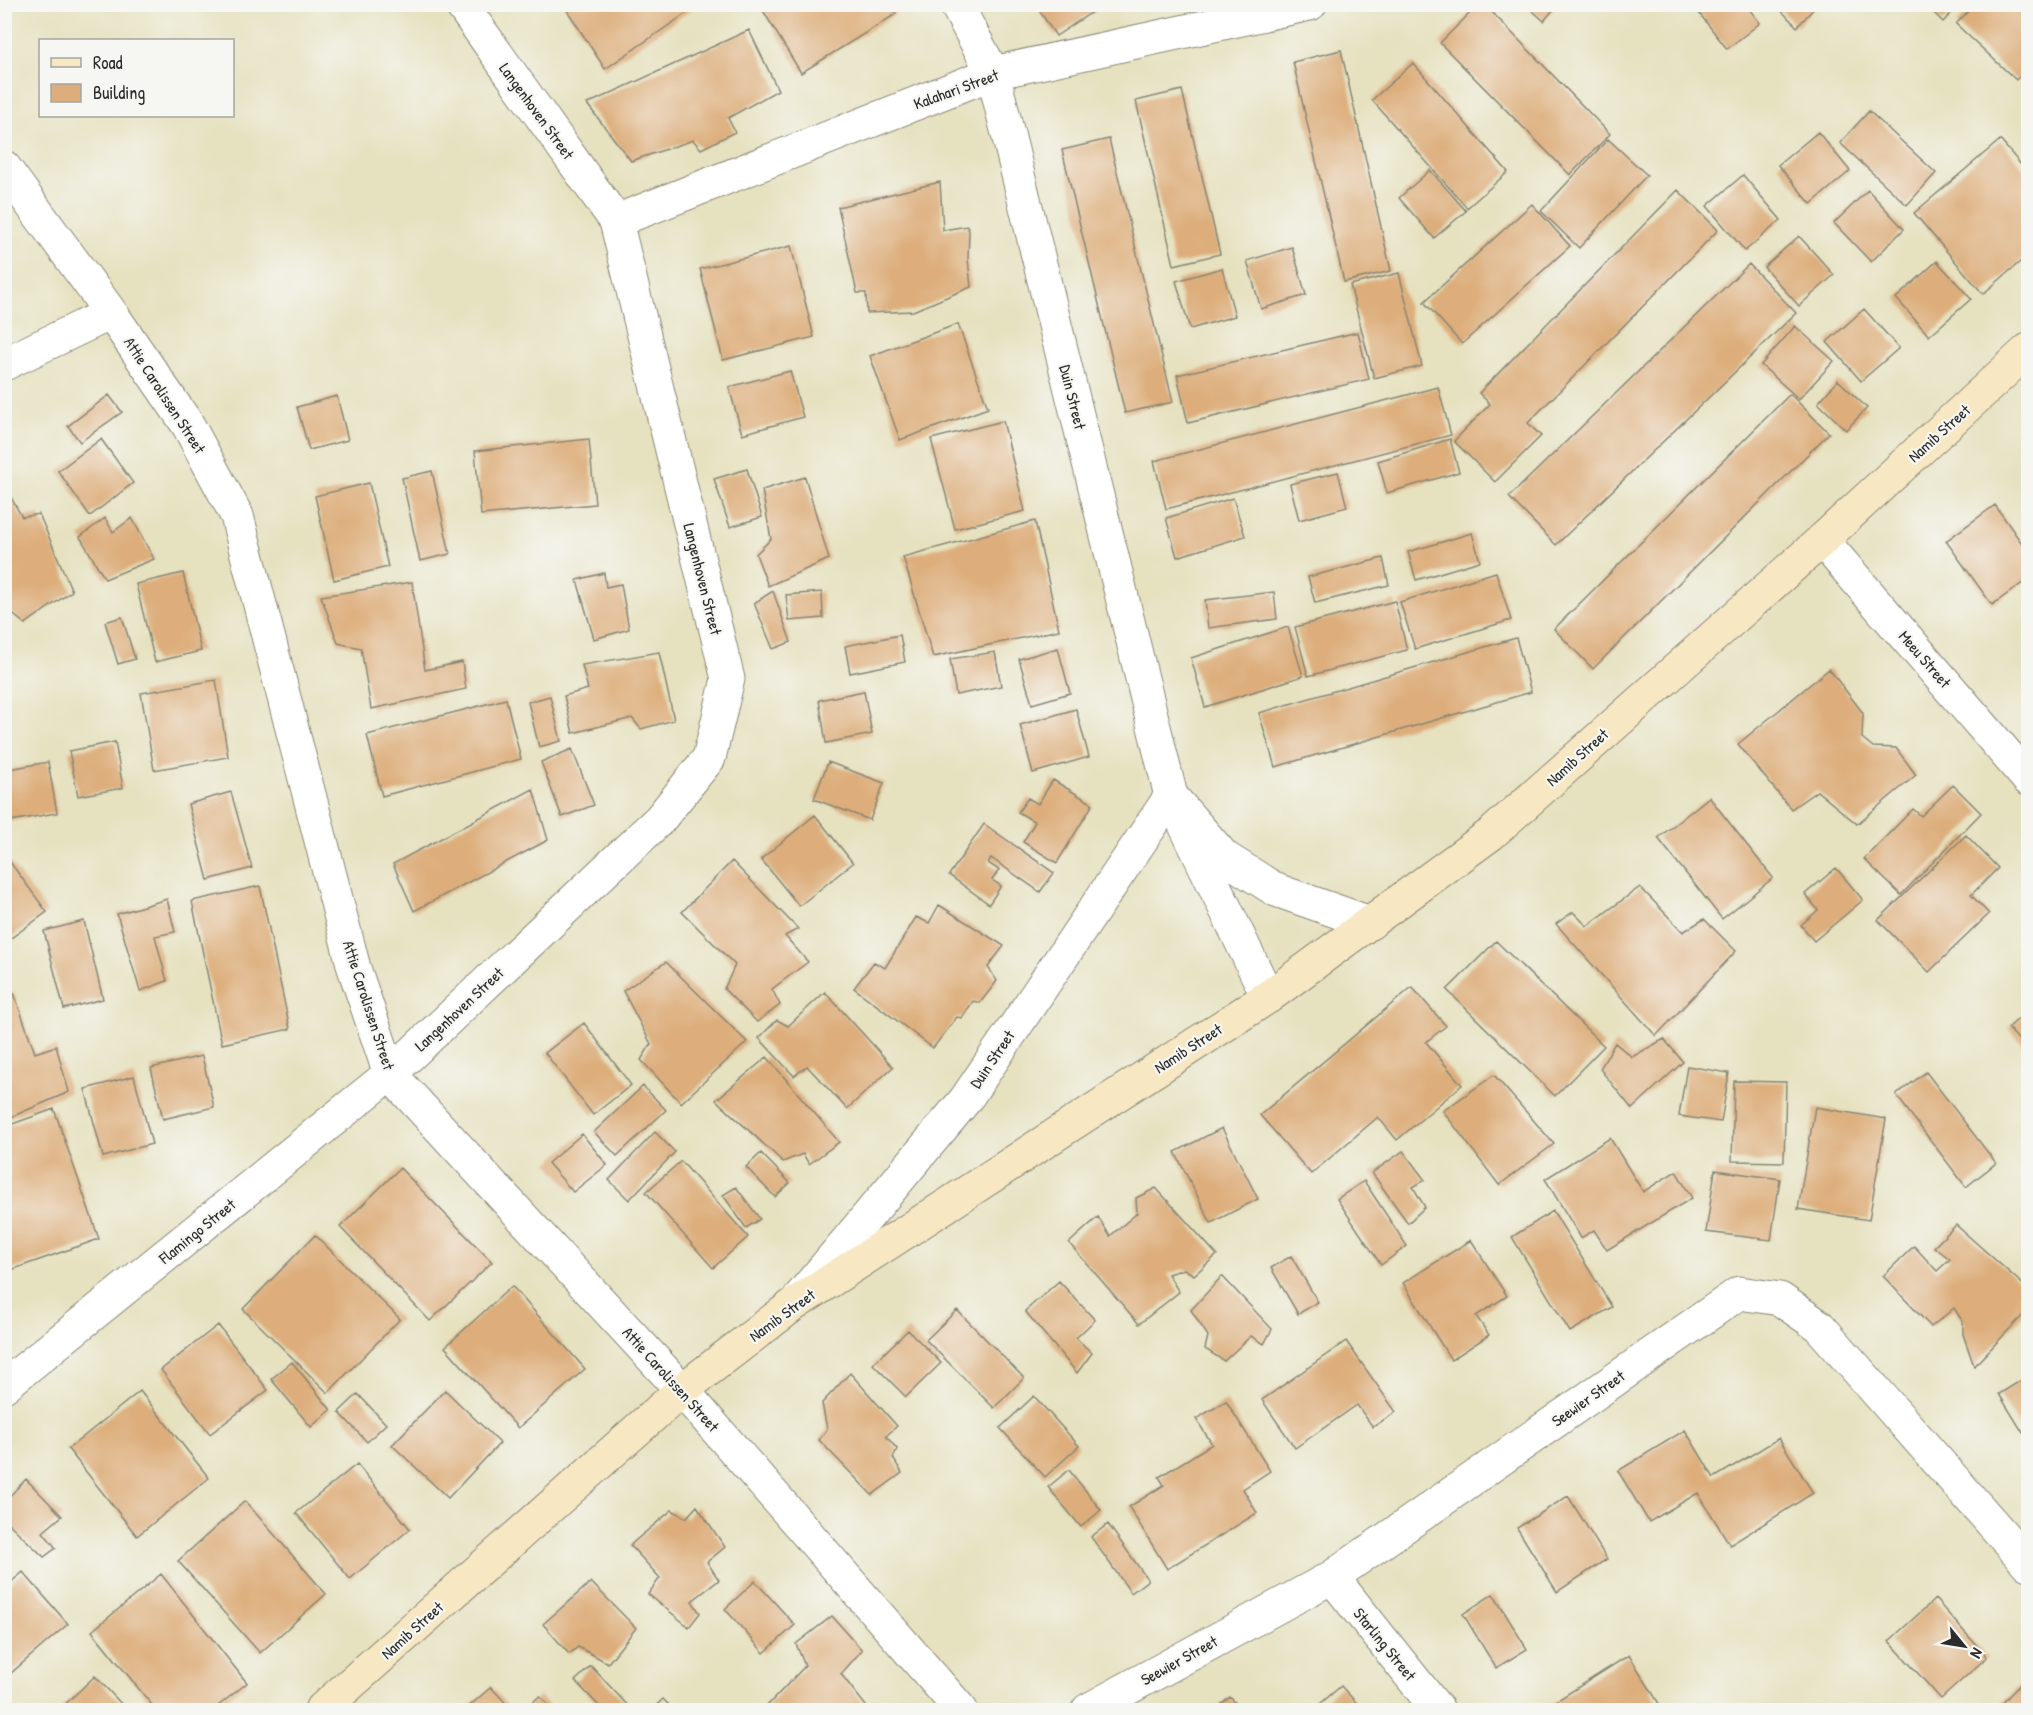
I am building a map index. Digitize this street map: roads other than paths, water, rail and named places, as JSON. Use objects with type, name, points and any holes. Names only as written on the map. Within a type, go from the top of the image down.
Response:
[{"type":"street","name":"Langenhoven Street","points":[[390,1074],[660,819],[709,758],[728,679],[616,221],[461,4]]},
{"type":"street","name":"Duin Street","points":[[956,4],[993,73],[1171,796],[1268,997]]},
{"type":"street","name":"Kalahari Street","points":[[616,221],[993,73],[1310,4]]},
{"type":"street","name":"Attie Carolissen Street","points":[[4,167],[111,313],[188,425],[237,516],[354,968],[390,1074],[682,1390],[961,1710]]},
{"type":"street","points":[[4,364],[111,313]]},
{"type":"street","name":"Namib Street","points":[[321,1710],[682,1390],[793,1305],[1268,997],[1491,834],[1822,540],[2028,351]]},
{"type":"street","name":"Meeu Street","points":[[1822,540],[2028,779]]},
{"type":"street","name":"Duin Street","points":[[793,1305],[966,1099],[1171,796]]},
{"type":"street","points":[[1171,796],[1224,857],[1241,868],[1276,890],[1370,923]]},
{"type":"street","name":"Flamingo Street","points":[[4,1386],[390,1074]]},
{"type":"street","name":"Seewier Street","points":[[1088,1710],[1332,1577],[1739,1293],[1780,1299],[1819,1326],[2028,1564]]},
{"type":"street","name":"Starling Street","points":[[1332,1577],[1438,1710]]}]
